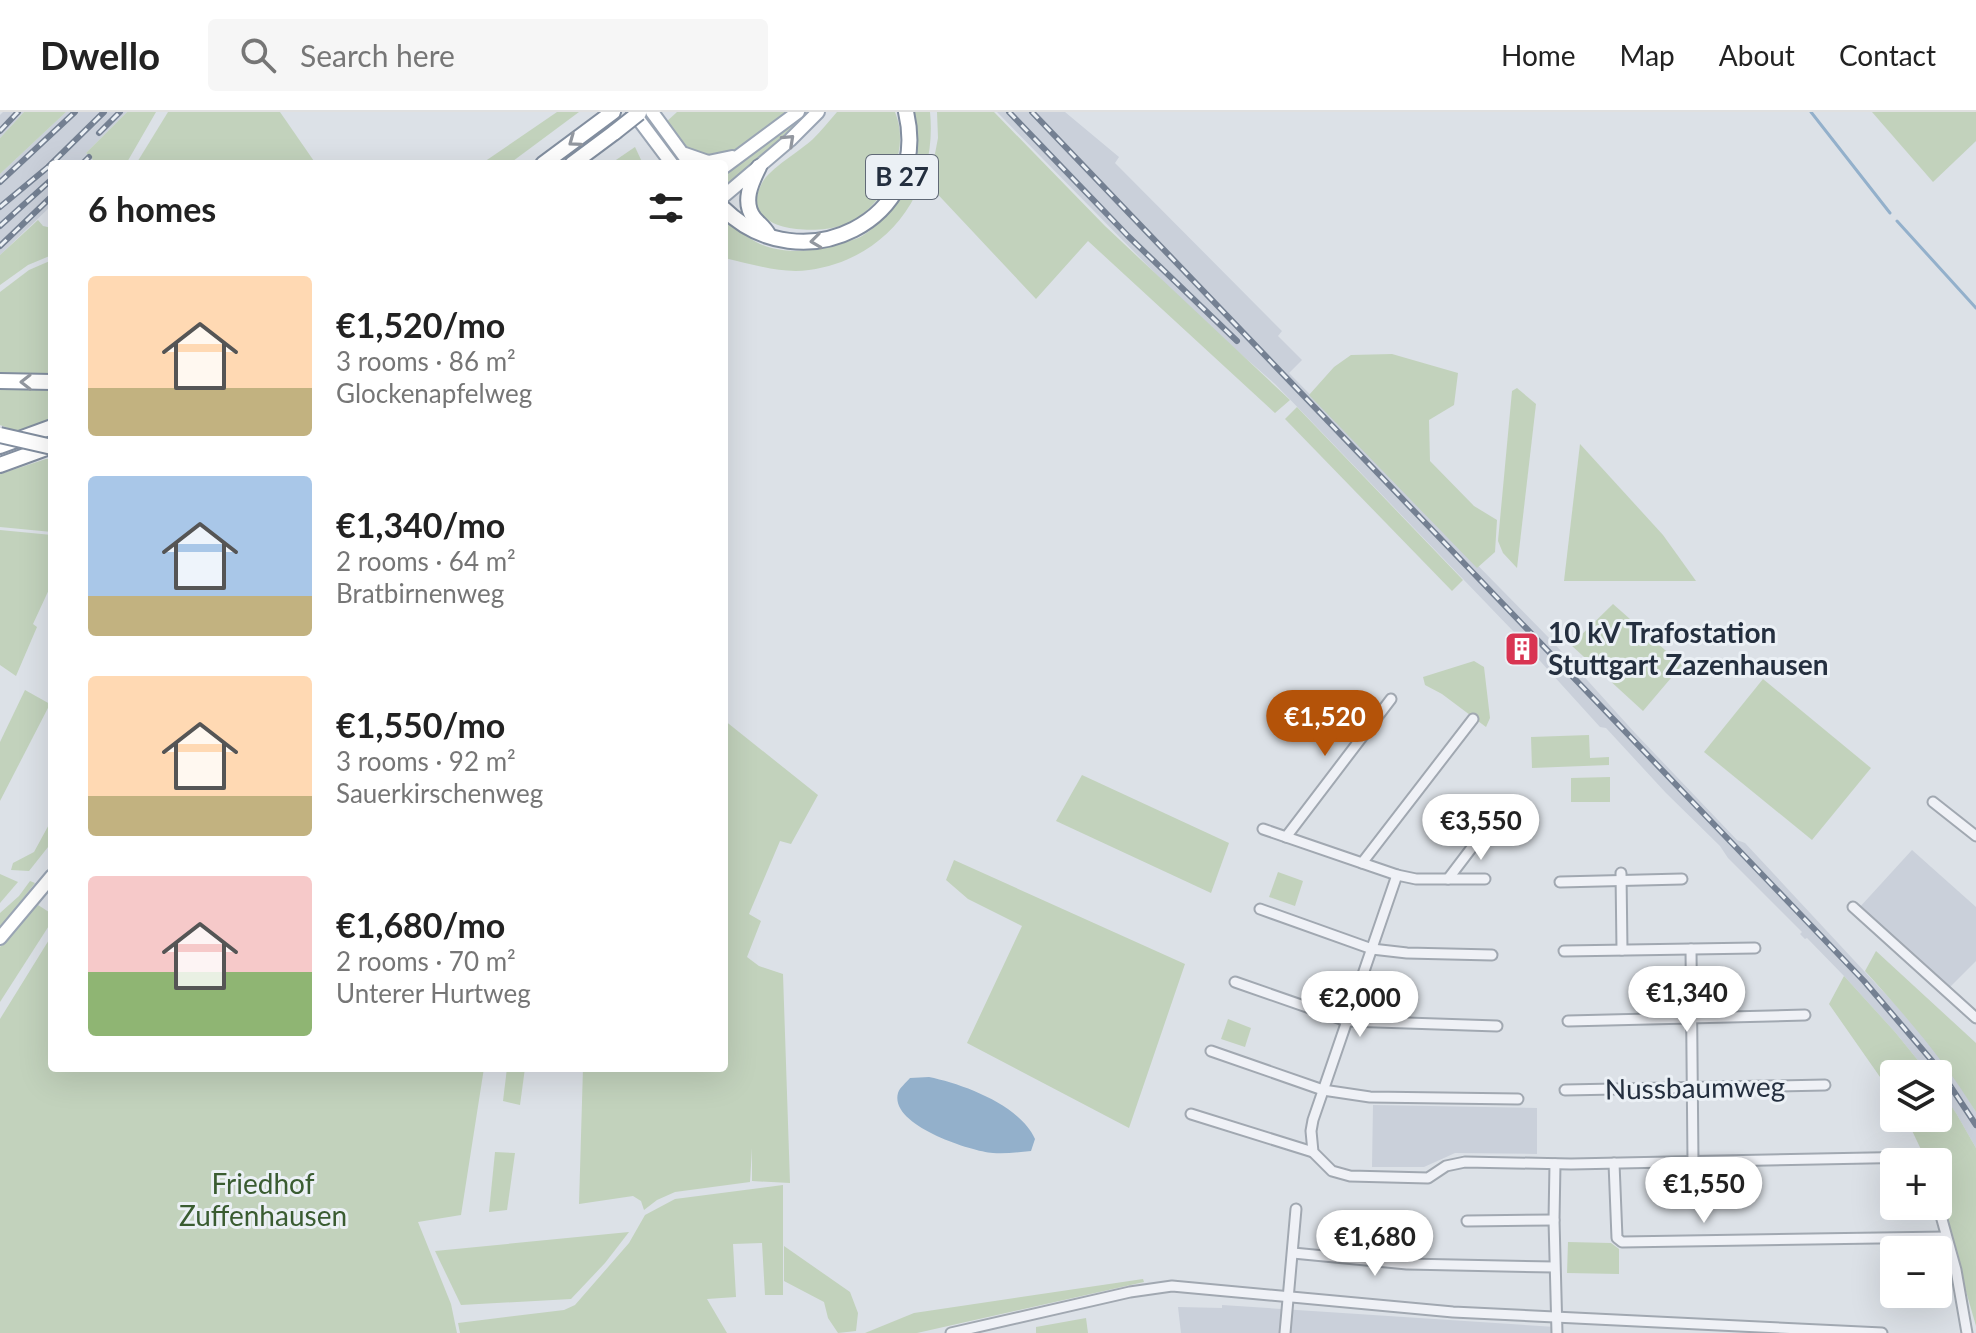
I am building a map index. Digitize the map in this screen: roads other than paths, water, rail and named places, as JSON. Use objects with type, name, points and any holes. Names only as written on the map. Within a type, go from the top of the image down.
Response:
[{"type":"highway","points":[[577,160],[640,112]]},
{"type":"highway","name":"B 27","points":[[728,212],[747,227],[770,237],[798,242],[831,239],[860,227],[881,210],[895,191],[904,169],[909,134],[906,112]]},
{"type":"highway","points":[[548,160],[609,115]]},
{"type":"highway","points":[[759,167],[749,187],[748,203],[753,217],[770,237]]},
{"type":"highway","points":[[0,381],[48,382]]},
{"type":"highway","points":[[0,446],[48,428]]},
{"type":"highway","points":[[0,435],[48,445]]},
{"type":"highway","points":[[0,465],[48,447]]},
{"type":"main road","points":[[633,112],[666,160]]},
{"type":"main road","points":[[652,112],[687,160]]},
{"type":"main road","points":[[728,164],[798,112]]},
{"type":"main road","points":[[728,193],[818,112]]},
{"type":"main road","points":[[682,152],[703,160]]},
{"type":"main road","points":[[718,160],[743,155]]},
{"type":"main road","points":[[0,938],[48,881]]},
{"type":"street","points":[[1286,837],[1391,699]]},
{"type":"street","points":[[1362,863],[1473,719]]},
{"type":"street","points":[[1933,802],[1976,836]]},
{"type":"street","points":[[1448,879],[1489,825]]},
{"type":"street","points":[[1263,829],[1397,875],[1485,879]]},
{"type":"street","points":[[1313,1152],[1311,1131],[1323,1090],[1397,875]]},
{"type":"street","points":[[1560,882],[1621,876],[1682,879]]},
{"type":"street","points":[[1621,876],[1622,950]]},
{"type":"street","points":[[1853,907],[1976,1018]]},
{"type":"street","points":[[1260,909],[1372,949],[1492,955]]},
{"type":"street","points":[[1564,951],[1755,948]]},
{"type":"street","points":[[1691,949],[1693,1162]]},
{"type":"street","points":[[1235,982],[1347,1021],[1497,1026]]},
{"type":"street","points":[[1568,1021],[1805,1015]]},
{"type":"street","points":[[1211,1051],[1323,1090],[1370,1097],[1518,1099]]},
{"type":"street","name":"Nussbaumweg","points":[[1565,1090],[1825,1085]]},
{"type":"street","points":[[1191,1114],[1313,1152],[1332,1171],[1350,1176],[1428,1178],[1455,1163],[1880,1160]]},
{"type":"street","points":[[1614,1163],[1617,1238],[1622,1242],[1880,1238]]},
{"type":"street","points":[[1555,1164],[1557,1333]]},
{"type":"street","points":[[1285,1333],[1296,1209]]},
{"type":"street","points":[[1467,1221],[1554,1220]]},
{"type":"street","points":[[1293,1253],[1410,1264],[1554,1267]]},
{"type":"street","points":[[1952,1257],[1967,1333]]},
{"type":"street","points":[[951,1333],[1156,1288],[1182,1286],[1557,1319],[1882,1333]]},
{"type":"water","points":[[929,1077],[974,1091],[1004,1106],[1028,1127],[1035,1139],[1031,1151],[982,1151],[950,1142],[918,1126],[899,1105],[898,1093],[910,1078]]},
{"type":"waterway","points":[[1811,112],[1890,213]]},
{"type":"waterway","points":[[1897,221],[1976,308]]},
{"type":"railway","points":[[0,131],[18,112]]},
{"type":"railway","points":[[0,182],[75,112]]},
{"type":"railway","points":[[55,160],[104,112]]},
{"type":"railway","points":[[99,133],[120,112]]},
{"type":"railway","points":[[1009,112],[1128,236],[1237,341]]},
{"type":"railway","points":[[1032,112],[1864,981],[1939,1069],[1976,1125]]},
{"type":"railway","points":[[86,160],[89,157]]},
{"type":"railway","points":[[0,207],[48,167]]},
{"type":"railway","points":[[0,226],[48,183]]},
{"type":"railway","points":[[0,246],[48,200]]},
{"type":"place","name":"10 kV Trafostation Stuttgart Zazenhausen","points":[[1522,649]]},
{"type":"park label","name":"Friedhof Zuffenhausen","points":[[263,1200]]}]
